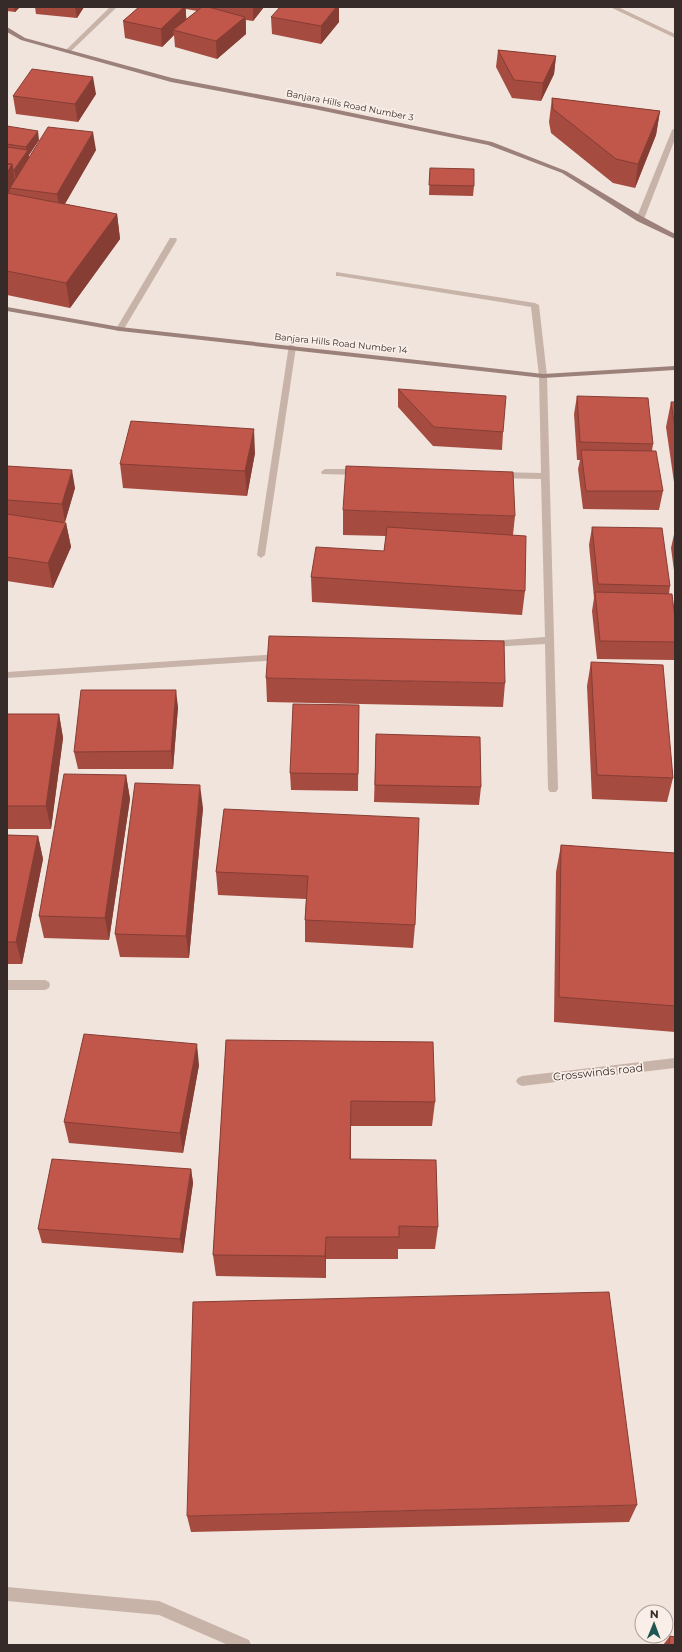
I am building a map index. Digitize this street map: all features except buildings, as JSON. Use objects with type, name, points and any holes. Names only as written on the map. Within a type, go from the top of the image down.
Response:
[{"type":"street","points":[[68,51],[114,7]]},
{"type":"street","points":[[613,7],[675,36]]},
{"type":"street","name":"Banjara Hills Road Number 3","points":[[7,29],[23,39],[171,80],[314,107],[490,143],[564,172],[640,219],[675,237]]},
{"type":"street","points":[[640,219],[675,130]]},
{"type":"street","points":[[120,329],[173,240]]},
{"type":"street","points":[[339,274],[535,305],[543,376],[553,789]]},
{"type":"street","name":"Banjara Hills Road Number 14","points":[[7,309],[120,329],[543,376],[675,368]]},
{"type":"street","points":[[261,556],[292,347]]},
{"type":"street","points":[[325,472],[364,472]]},
{"type":"street","points":[[490,475],[545,476]]},
{"type":"street","points":[[477,645],[549,640]]},
{"type":"street","points":[[7,675],[286,657]]},
{"type":"street","points":[[7,985],[45,985]]},
{"type":"street","name":"Crosswinds road","points":[[522,1080],[675,1063]]},
{"type":"street","points":[[7,1594],[159,1608],[244,1645]]}]
